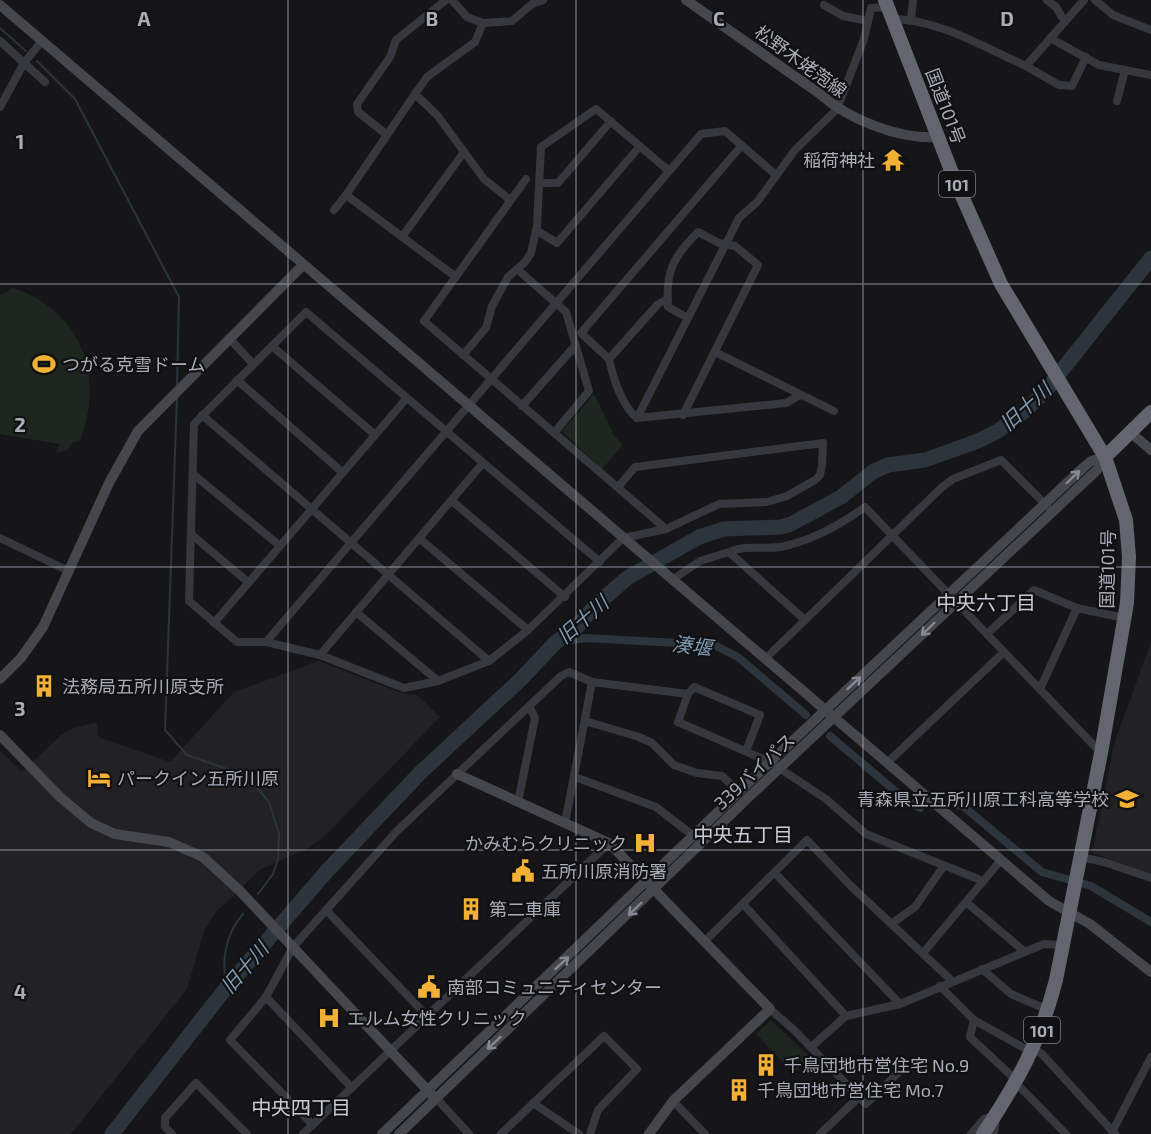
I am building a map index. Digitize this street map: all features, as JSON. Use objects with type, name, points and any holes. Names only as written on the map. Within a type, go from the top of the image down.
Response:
[{"type":"highway","name":"国道101号","points":[[889,9],[954,177],[1001,284],[1105,457],[1126,520],[1129,557],[1124,618],[1101,753],[1048,1010],[1033,1051],[1017,1082],[983,1134]]},
{"type":"highway","points":[[1105,457],[1151,412]]},
{"type":"street","points":[[386,134],[358,112],[357,104],[390,57],[396,40],[446,0]]},
{"type":"street","points":[[452,0],[467,17],[483,23],[512,21],[532,4],[543,0]]},
{"type":"street","name":"松野木姥萢線","points":[[686,0],[820,94],[837,109],[877,128],[930,138],[940,137]]},
{"type":"street","points":[[911,19],[913,0]]},
{"type":"street","points":[[1047,0],[1056,7],[1065,22]]},
{"type":"street","points":[[1026,66],[1084,0]]},
{"type":"street","points":[[1095,0],[1113,15],[1151,30]]},
{"type":"street","points":[[0,5],[1049,901],[1090,924],[1151,972]]},
{"type":"street","points":[[824,5],[843,16],[868,21]]},
{"type":"street","points":[[637,418],[739,218],[756,202],[805,138],[837,109],[864,39],[871,8],[889,9],[1026,66],[1059,85],[1072,86],[1086,57]]},
{"type":"street","points":[[334,210],[427,76],[476,42],[483,23]]},
{"type":"street","points":[[1050,38],[1099,64],[1151,75]]},
{"type":"street","points":[[0,41],[45,82]]},
{"type":"street","points":[[0,107],[24,63],[42,42]]},
{"type":"street","points":[[1117,101],[1125,70]]},
{"type":"street","points":[[415,94],[437,115],[484,179],[510,200]]},
{"type":"street","points":[[463,355],[486,328],[495,298],[508,277],[531,252],[536,230],[541,150],[544,145],[594,109],[669,171]]},
{"type":"street","points":[[540,183],[558,183],[610,122]]},
{"type":"street","points":[[266,642],[703,133],[725,131],[776,175]]},
{"type":"street","points":[[742,145],[581,333],[609,359],[617,384],[631,412],[637,418],[786,403],[801,395]]},
{"type":"street","points":[[536,230],[557,243],[640,146]]},
{"type":"street","points":[[402,237],[464,152]]},
{"type":"street","points":[[526,179],[424,321],[666,529]]},
{"type":"street","points":[[346,195],[456,277]]},
{"type":"street","points":[[683,415],[758,266],[735,246],[725,245],[698,232],[674,261],[668,299],[670,310],[688,318]]},
{"type":"street","points":[[0,679],[21,658],[43,627],[123,454],[138,431],[303,265]]},
{"type":"street","points":[[517,269],[566,312],[589,391],[554,433]]},
{"type":"street","points":[[609,359],[658,304],[668,299]]},
{"type":"street","points":[[600,562],[306,312],[194,424],[189,601],[237,642],[266,642],[320,655],[404,687],[438,681],[489,661],[565,597],[600,562],[623,538],[666,529],[719,504],[767,502],[787,496],[820,475],[823,443],[636,467],[618,487]]},
{"type":"street","points":[[230,338],[253,364]]},
{"type":"street","points":[[272,346],[374,434]]},
{"type":"street","points":[[522,406],[575,346]]},
{"type":"street","points":[[715,351],[834,411]]},
{"type":"street","points":[[237,380],[342,472]]},
{"type":"street","points":[[214,623],[309,509],[406,399]]},
{"type":"street","points":[[202,415],[489,661]]},
{"type":"street","points":[[1130,432],[1151,450]]},
{"type":"street","name":"339バイパス","points":[[399,1134],[432,1094],[698,840],[835,718],[953,598],[1049,508],[1096,470],[1105,457]]},
{"type":"street","points":[[765,659],[953,479],[1001,460],[1049,508]]},
{"type":"street","points":[[320,655],[482,464]]},
{"type":"street","points":[[193,474],[280,546]]},
{"type":"street","points":[[452,501],[565,597]]},
{"type":"street","points":[[669,577],[700,561],[740,547],[779,547],[815,535],[841,525],[865,507],[1101,753]]},
{"type":"street","points":[[192,535],[248,582]]},
{"type":"street","points":[[0,538],[69,571]]},
{"type":"street","points":[[420,538],[528,630]]},
{"type":"street","points":[[729,552],[805,620]]},
{"type":"street","points":[[987,634],[1034,590],[1077,608],[1124,618]]},
{"type":"street","points":[[575,777],[656,807],[698,840],[739,792],[770,762],[825,710],[953,598]]},
{"type":"street","points":[[1040,689],[1077,608]]},
{"type":"street","points":[[356,612],[438,681]]},
{"type":"street","points":[[887,763],[1004,652]]},
{"type":"street","points":[[313,1125],[230,1040],[266,997],[291,945],[326,910],[396,832],[561,676],[569,672],[592,682],[688,694]]},
{"type":"street","points":[[565,823],[592,682]]},
{"type":"street","points":[[746,751],[760,716],[694,687],[688,694],[678,722],[770,762],[826,799],[866,834],[943,867],[983,881]]},
{"type":"street","points":[[518,802],[535,718],[529,706]]},
{"type":"street","points":[[585,722],[639,737],[651,743],[674,765],[697,773],[722,776],[739,792]]},
{"type":"street","points":[[0,735],[60,797],[91,823],[115,834],[169,842],[203,857],[240,891],[469,1134]]},
{"type":"street","points":[[457,774],[609,843],[866,1104],[905,1066]]},
{"type":"street","points":[[705,941],[807,840],[952,981]]},
{"type":"street","points":[[303,1134],[609,843]]},
{"type":"street","points":[[1080,857],[1104,862],[1151,878]]},
{"type":"street","points":[[922,953],[1001,860]]},
{"type":"street","points":[[891,924],[915,908],[943,867]]},
{"type":"street","points":[[775,873],[900,1004]]},
{"type":"street","points":[[966,902],[1025,952]]},
{"type":"street","points":[[743,904],[846,1016]]},
{"type":"street","points":[[326,910],[427,1016]]},
{"type":"street","points":[[811,1047],[846,1016],[900,1004],[1044,944],[1063,945]]},
{"type":"street","points":[[982,969],[1011,994],[1048,1010]]},
{"type":"street","points":[[940,986],[974,1020],[1042,1054],[1114,1133],[1151,1057]]},
{"type":"street","points":[[266,997],[352,1088]]},
{"type":"street","points":[[649,1134],[673,1101],[770,1009]]},
{"type":"street","points":[[974,1020],[970,1037],[1066,1134]]},
{"type":"street","points":[[501,1134],[604,1036],[637,1069],[598,1110],[590,1134]]},
{"type":"street","points":[[172,1134],[165,1127],[165,1118],[196,1083],[247,1134]]},
{"type":"street","points":[[382,1134],[432,1094]]},
{"type":"street","points":[[820,1134],[859,1097]]},
{"type":"street","points":[[673,1101],[705,1134]]},
{"type":"street","points":[[533,1103],[579,1134]]},
{"type":"street","points":[[971,1134],[984,1119],[996,1115],[994,1134]]},
{"type":"shaded area","name":"つがる克雪ドーム","points":[[13,288],[37,299],[56,312],[71,329],[82,349],[88,370],[90,393],[87,417],[80,441],[72,443],[67,450],[55,453],[60,444],[0,434],[0,295]]},
{"type":"shaded area","points":[[594,394],[614,436],[622,443],[622,446],[602,469],[562,431]]},
{"type":"shaded area","name":"青森県立五所川原工科高等学校","points":[[1151,642],[1151,874],[1092,853],[1114,744]]},
{"type":"shaded area","points":[[319,661],[401,693],[417,695],[440,717],[324,837],[305,850],[261,869],[216,912],[204,931],[187,989],[71,1134],[0,1134],[0,750],[22,772],[61,735],[74,728],[97,722],[98,737],[170,762],[234,692]]},
{"type":"shaded area","points":[[771,1020],[810,1057],[794,1073],[756,1034]]},
{"type":"waterway","points":[[0,28],[26,51]]},
{"type":"waterway","points":[[37,61],[75,99],[179,297],[177,386]]},
{"type":"waterway","name":"旧十川","points":[[112,1134],[226,988],[327,871],[420,773],[520,680],[556,642],[575,629],[595,606],[627,578],[699,537],[724,529],[781,527],[791,524],[841,497],[874,471],[888,465],[925,460],[978,441],[998,431],[1025,411],[1047,389],[1151,258]]},
{"type":"waterway","points":[[177,397],[165,730],[187,755],[247,776],[269,802],[279,834],[278,859],[273,874],[258,894]]},
{"type":"waterway","name":"湊堰","points":[[556,642],[586,638],[714,645],[738,657],[806,715]]},
{"type":"waterway","name":"湊堰","points":[[830,736],[907,801],[920,808]]},
{"type":"waterway","name":"湊堰","points":[[958,805],[963,806],[1042,872],[1091,886],[1151,922]]},
{"type":"waterway","points":[[226,988],[224,968],[228,940],[243,914]]},
{"type":"place","name":"稲荷神社","points":[[893,160]]},
{"type":"place","name":"つがる克雪ドーム","points":[[44,364]]},
{"type":"place","name":"法務局五所川原支所","points":[[44,686]]},
{"type":"place","name":"パークイン五所川原","points":[[99,778]]},
{"type":"place","name":"青森県立五所川原工科高等学校","points":[[1127,799]]},
{"type":"place","name":"かみむらクリニック","points":[[645,843]]},
{"type":"place","name":"五所川原消防署","points":[[523,871]]},
{"type":"place","name":"第二車庫","points":[[471,909]]},
{"type":"place","name":"南部コミュニティセンター","points":[[429,987]]},
{"type":"place","name":"エルム女性クリニック","points":[[329,1018]]},
{"type":"place","name":"千鳥団地市営住宅 No.9","points":[[766,1065]]},
{"type":"place","name":"千鳥団地市営住宅 Mo.7","points":[[739,1090]]},
{"type":"district","name":"中央六丁目","points":[[986,602]]},
{"type":"district","name":"中央五丁目","points":[[743,834]]},
{"type":"district","name":"中央四丁目","points":[[301,1107]]}]
